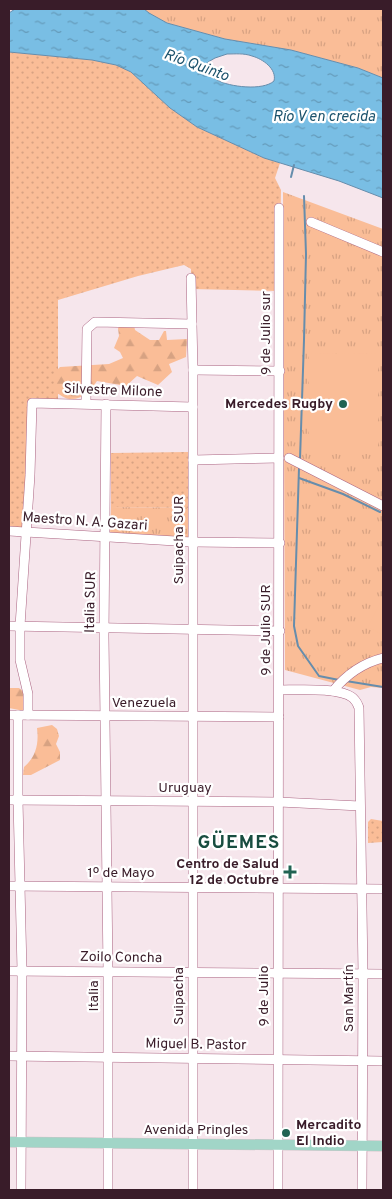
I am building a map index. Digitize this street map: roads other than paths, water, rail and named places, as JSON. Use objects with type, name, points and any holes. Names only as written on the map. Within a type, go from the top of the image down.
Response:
[{"type":"main road","name":"Avenida Pringles","points":[[9,1142],[383,1146]]},
{"type":"street","name":"9 de Julio sur","points":[[279,208],[280,371],[284,458]]},
{"type":"street","points":[[311,222],[383,252]]},
{"type":"street","name":"Suipacha SUR","points":[[191,278],[193,370],[192,802]]},
{"type":"street","points":[[86,403],[87,329],[95,322],[192,324]]},
{"type":"street","points":[[193,370],[280,371]]},
{"type":"street","name":"Silvestre Milone","points":[[25,531],[30,475],[32,403],[193,407]]},
{"type":"street","name":"Italia SUR","points":[[106,404],[106,801]]},
{"type":"street","points":[[193,460],[284,458],[383,506]]},
{"type":"street","name":"9 de Julio SUR","points":[[279,802],[280,543],[284,458]]},
{"type":"street","name":"Maestro N. A. Gazari","points":[[9,531],[192,542],[280,543]]},
{"type":"street","points":[[21,1190],[21,886],[13,800],[18,715],[28,694],[20,660],[25,531]]},
{"type":"street","points":[[9,626],[280,632]]},
{"type":"street","points":[[279,690],[333,691],[342,680],[373,660],[383,658]]},
{"type":"street","name":"San Martín","points":[[333,691],[353,698],[357,703],[360,714],[363,974],[362,1190]]},
{"type":"street","name":"Venezuela","points":[[18,715],[280,718]]},
{"type":"street","name":"Uruguay","points":[[13,800],[279,802],[360,806]]},
{"type":"street","name":"Italia","points":[[106,801],[108,1190]]},
{"type":"street","name":"Suipacha","points":[[192,802],[193,1190]]},
{"type":"street","name":"9 de Julio","points":[[278,1190],[279,802]]},
{"type":"street","name":"1º de Mayo","points":[[9,886],[383,889]]},
{"type":"street","name":"Zoilo Concha","points":[[9,971],[383,974]]},
{"type":"street","name":"Miguel B. Pastor","points":[[9,1056],[383,1061]]},
{"type":"water","name":"Río V en crecida","points":[[15,9],[144,9],[167,23],[225,39],[291,50],[358,68],[383,78],[383,198],[339,181],[264,158],[197,127],[170,108],[131,72],[116,65],[92,60],[9,52],[9,13]],"holes":[[[227,54],[246,54],[260,59],[273,72],[274,81],[262,86],[246,87],[229,85],[217,80],[208,70],[208,62]]]},
{"type":"waterway","points":[[291,177],[294,165]]},
{"type":"waterway","points":[[300,459],[306,254],[304,196]]},
{"type":"waterway","points":[[299,468],[294,626],[298,646],[319,676],[339,680]]},
{"type":"waterway","points":[[299,478],[343,494],[380,512]]},
{"type":"waterway","points":[[346,681],[383,687]]},
{"type":"place","name":"Mercedes Rugby","points":[[343,404]]},
{"type":"place","name":"Centro de Salud 12 de Octubre","points":[[290,872]]},
{"type":"place","name":"Mercadito El Indio","points":[[286,1133]]},
{"type":"district","name":"GÜEMES","points":[[239,843]]},
{"type":"water label","name":"Río Quinto","points":[[196,66]]}]
